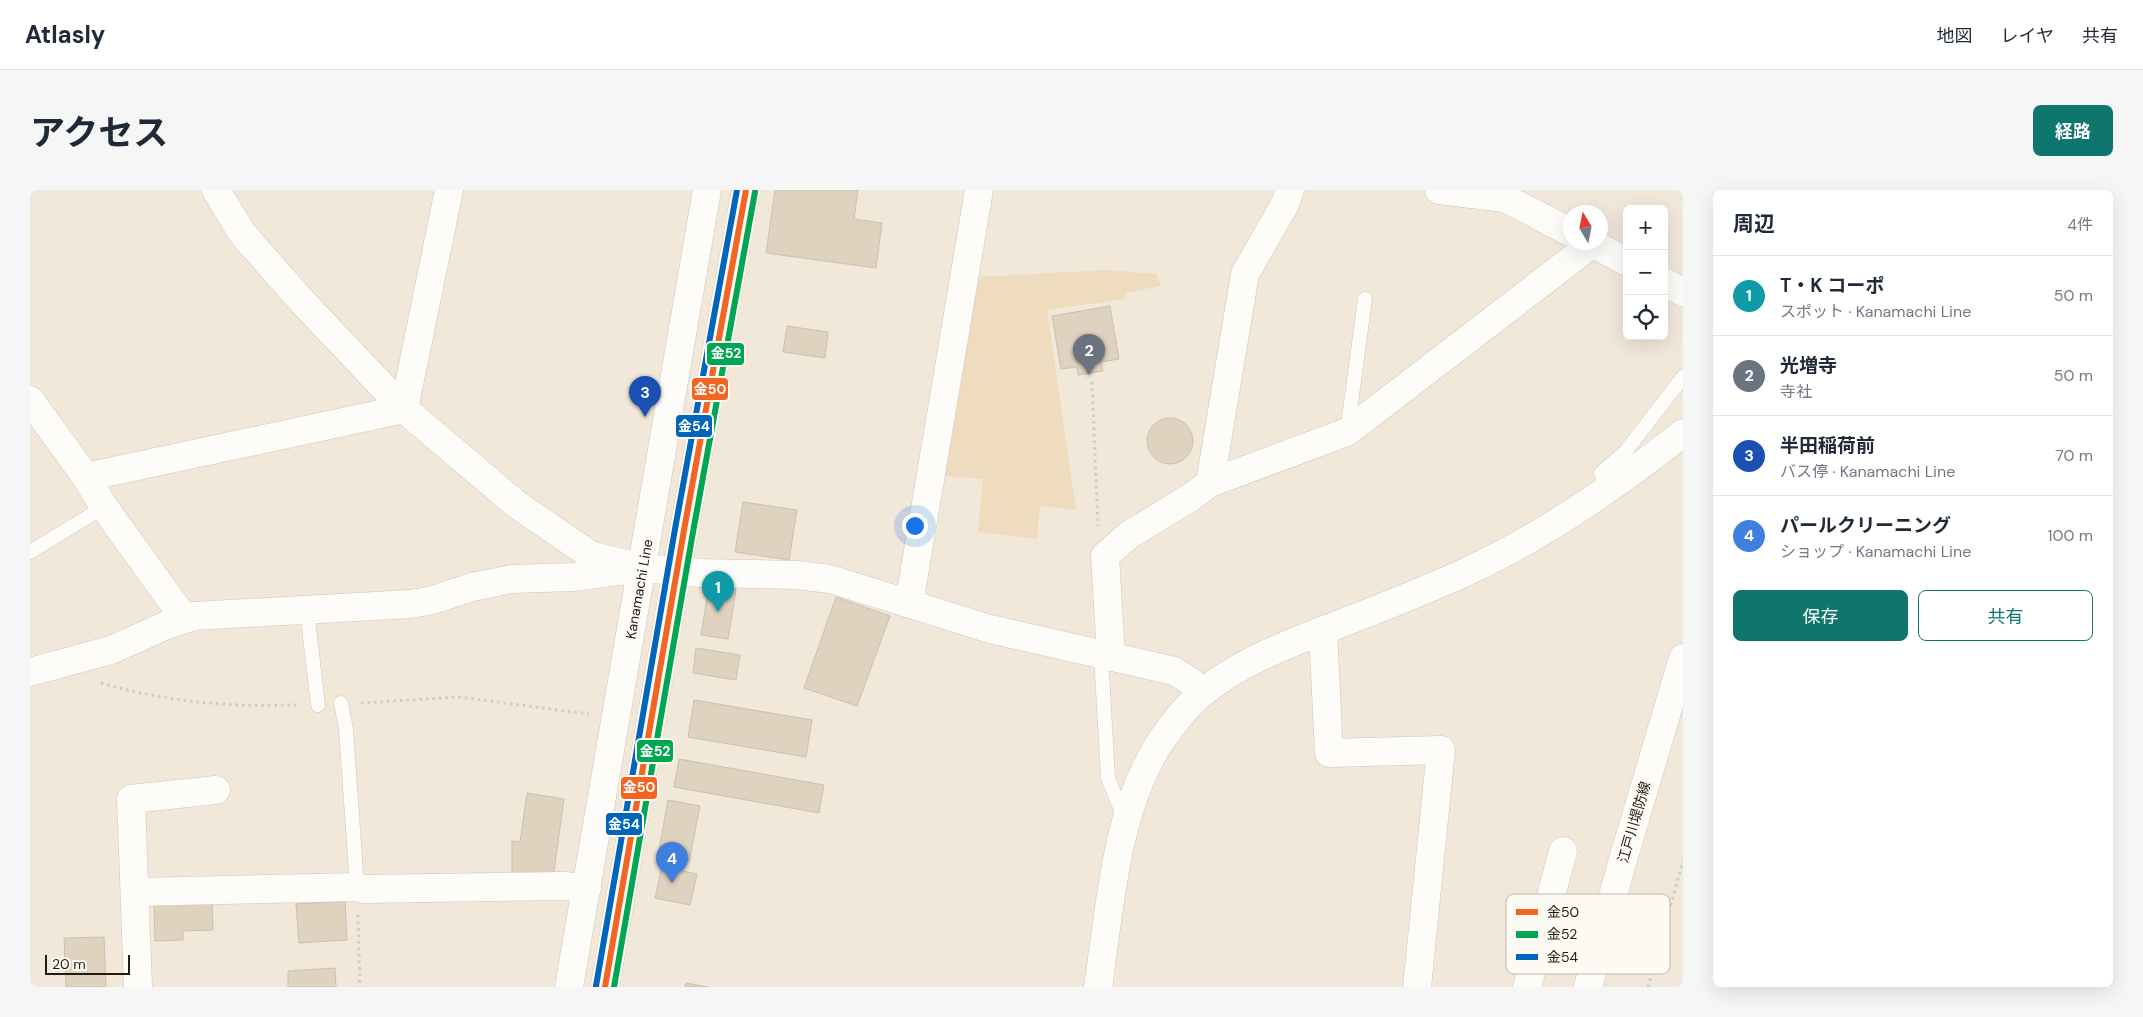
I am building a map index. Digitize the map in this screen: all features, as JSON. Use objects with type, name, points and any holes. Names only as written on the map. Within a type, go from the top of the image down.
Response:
[{"type":"street","points":[[216,190],[242,233],[298,298],[404,409],[516,504],[592,556],[642,568],[830,579],[990,629],[1174,671],[1190,681],[1202,693]]},
{"type":"street","points":[[404,409],[449,190]]},
{"type":"street","name":"Kanamachi Line","points":[[569,987],[707,190]]},
{"type":"street","points":[[605,987],[677,570],[746,190]]},
{"type":"street","points":[[909,604],[979,190]]},
{"type":"street","points":[[1210,483],[1245,274],[1285,204],[1290,190]]},
{"type":"street","points":[[1439,190],[1506,198],[1563,228]]},
{"type":"street","points":[[1106,656],[1105,556],[1129,535],[1191,497],[1210,483],[1347,432],[1570,250]]},
{"type":"street","points":[[1605,250],[1623,260]]},
{"type":"street","points":[[1668,284],[1683,292]]},
{"type":"street","points":[[32,406],[86,477],[104,507],[184,618]]},
{"type":"street","points":[[86,477],[404,409]]},
{"type":"street","points":[[1098,987],[1126,820],[1137,787],[1158,747],[1185,710],[1202,693],[1250,663],[1285,645],[1467,572],[1516,546],[1643,465],[1683,433]]},
{"type":"street","points":[[30,672],[111,650],[184,618],[411,604],[434,600],[472,586],[512,580],[573,577],[642,568]]},
{"type":"street","points":[[1323,631],[1329,753],[1441,750],[1417,987]]},
{"type":"street","name":"江戸川堤防線","points":[[1614,894],[1683,658]]},
{"type":"street","points":[[138,987],[131,799],[216,790]]},
{"type":"street","points":[[1551,894],[1563,850]]},
{"type":"street","points":[[135,892],[357,887],[364,890],[563,886],[587,888]]},
{"type":"street","points":[[1527,987],[1530,974]]},
{"type":"street","name":"江戸川堤防線","points":[[1588,987],[1592,974]]},
{"type":"lane","points":[[1347,432],[1365,298]]},
{"type":"lane","points":[[1606,489],[1601,474],[1626,452],[1683,377]]},
{"type":"lane","points":[[30,552],[104,507]]},
{"type":"lane","points":[[307,611],[318,705]]},
{"type":"lane","points":[[1106,656],[1108,778],[1126,820]]},
{"type":"lane","points":[[341,703],[346,729],[357,887]]},
{"type":"path","points":[[1092,382],[1096,519],[1105,556]]},
{"type":"path","points":[[1670,908],[1683,861]]},
{"type":"path","points":[[357,887],[360,987]]},
{"type":"path","points":[[1648,987],[1652,974]]},
{"type":"shaded area","points":[[1107,270],[1156,274],[1161,286],[1125,293],[1125,299],[1047,310],[1076,510],[1040,506],[1037,539],[978,532],[983,479],[945,476],[976,277]]},
{"type":"building","points":[[775,190],[858,190],[854,219],[882,223],[876,268],[766,253]]},
{"type":"building","points":[[1110,306],[1119,359],[1101,362],[1103,371],[1078,375],[1077,367],[1061,369],[1052,316]]},
{"type":"building","points":[[787,326],[828,332],[825,358],[783,352]]},
{"type":"building","points":[[1170,418],[1183,422],[1189,428],[1193,441],[1189,454],[1183,460],[1170,464],[1157,460],[1151,454],[1147,441],[1151,428],[1157,422]]},
{"type":"building","points":[[743,502],[797,510],[789,560],[735,552]]},
{"type":"building","points":[[709,585],[736,589],[728,639],[701,635]]},
{"type":"building","points":[[836,597],[890,616],[857,706],[804,688]]},
{"type":"building","points":[[696,648],[740,655],[736,680],[693,673]]},
{"type":"building","points":[[694,700],[812,720],[806,757],[688,737]]},
{"type":"building","points":[[679,759],[824,785],[819,813],[674,787]]},
{"type":"building","points":[[527,793],[564,799],[553,878],[512,878],[512,841],[520,842]]},
{"type":"building","points":[[668,800],[700,806],[689,862],[658,856]]},
{"type":"building","points":[[662,867],[697,874],[690,905],[655,898]]},
{"type":"building","points":[[212,901],[213,930],[183,931],[183,940],[155,941],[154,902]]},
{"type":"building","points":[[345,901],[347,940],[299,943],[296,904]]},
{"type":"building","points":[[104,937],[106,987],[66,987],[64,938]]},
{"type":"building","points":[[335,968],[336,987],[288,987],[288,971]]},
{"type":"building","points":[[686,983],[708,987],[685,987]]},
{"type":"transit line","name":"金54","points":[[596,986],[675,529],[737,190]]},
{"type":"transit line","name":"金50","points":[[605,987],[684,530],[746,190]]},
{"type":"transit line","name":"金52","points":[[614,987],[693,532],[755,192]]},
{"type":"place","name":"光増寺","points":[[1089,375]]},
{"type":"place","name":"半田稲荷前","points":[[645,417]]},
{"type":"place","name":"T・K コーポ","points":[[718,612]]},
{"type":"place","name":"パールクリーニング","points":[[672,883]]}]
